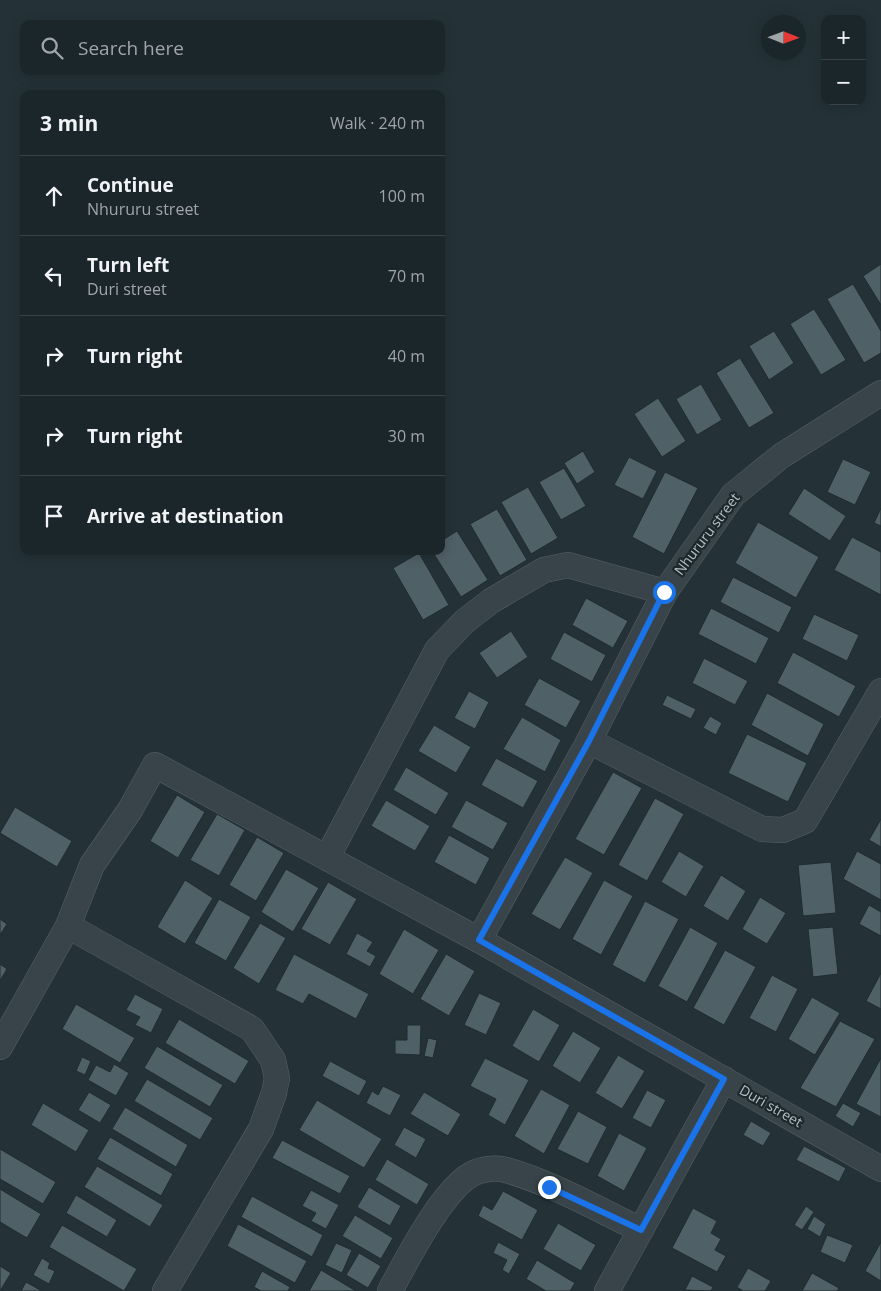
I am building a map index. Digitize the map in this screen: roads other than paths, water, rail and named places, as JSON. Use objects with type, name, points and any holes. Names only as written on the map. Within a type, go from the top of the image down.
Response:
[{"type":"street","name":"Nhururu street","points":[[479,940],[589,741],[664,592],[733,495],[781,456],[881,393]]},
{"type":"street","points":[[326,858],[437,650],[464,621],[491,601],[544,570],[568,565],[664,592]]},
{"type":"street","points":[[589,741],[762,829],[783,830],[805,820],[881,691]]},
{"type":"street","name":"Duri street","points":[[68,926],[92,865],[130,810],[155,765],[479,940],[880,1165]]},
{"type":"street","points":[[0,1047],[68,926],[252,1030],[273,1060],[277,1078],[274,1093],[261,1130],[165,1291]]},
{"type":"street","points":[[607,1291],[724,1079]]},
{"type":"street","points":[[390,1291],[448,1196],[472,1174],[487,1170],[504,1170],[540,1184],[641,1230]]}]
